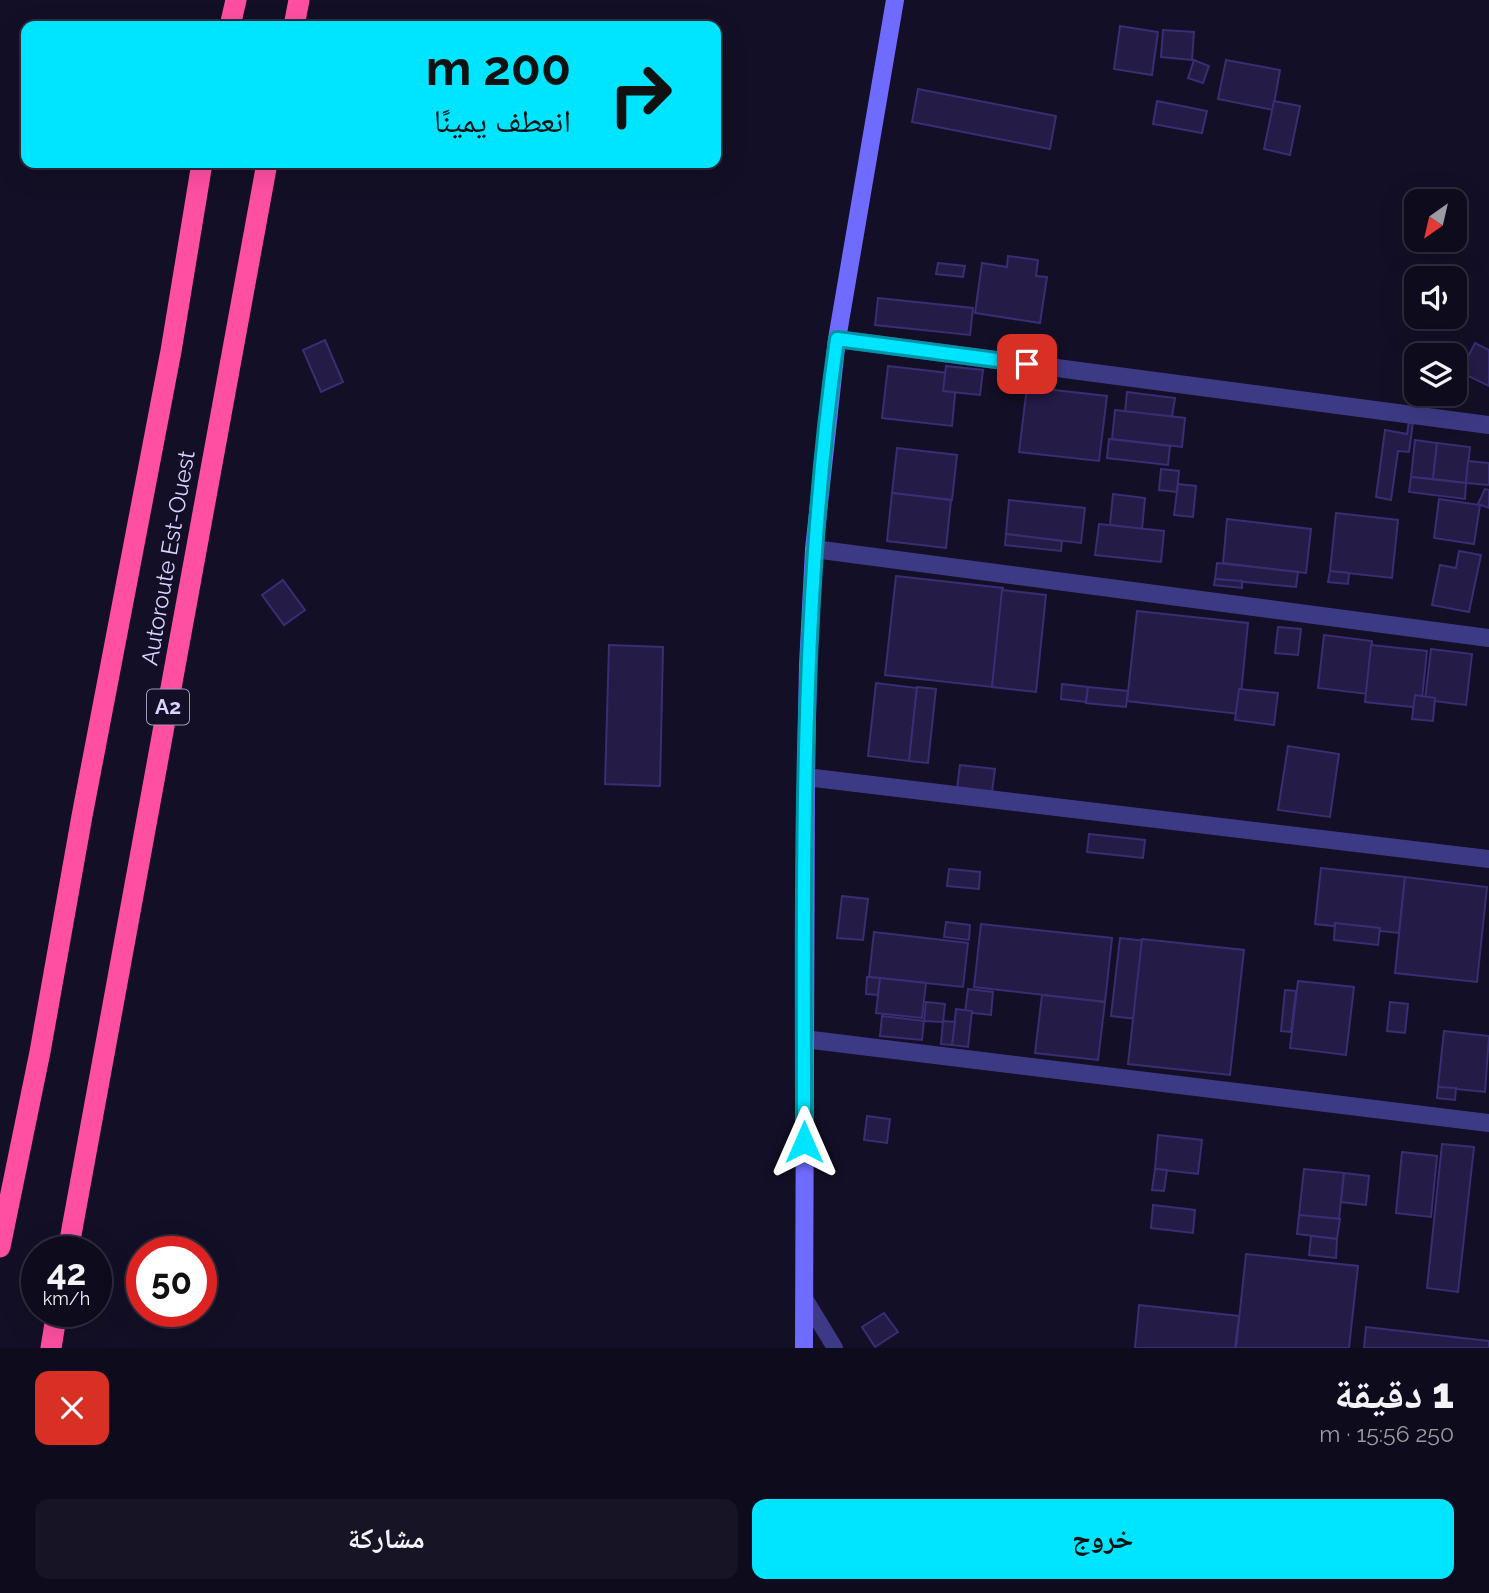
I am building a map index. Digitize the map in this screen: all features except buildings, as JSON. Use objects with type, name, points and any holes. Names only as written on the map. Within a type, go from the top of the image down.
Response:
[{"type":"highway","points":[[231,21],[236,0]]},
{"type":"highway","points":[[295,21],[299,0]]},
{"type":"highway","name":"Autoroute Est-Ouest","points":[[0,1247],[40,1052],[169,364],[201,168]]},
{"type":"highway","name":"Autoroute Est-Ouest","points":[[71,1236],[266,168]]},
{"type":"highway","points":[[51,1348],[54,1327]]},
{"type":"main road","points":[[804,1348],[806,777],[814,549],[837,339],[895,0]]},
{"type":"street","points":[[837,339],[1489,425]]},
{"type":"street","points":[[814,549],[1489,638]]},
{"type":"street","points":[[806,777],[1489,859]]},
{"type":"street","points":[[804,1039],[1489,1122]]},
{"type":"lane","points":[[804,1297],[835,1348]]},
{"type":"route","points":[[804,1142],[808,665],[814,549],[837,339],[1027,364]]}]
